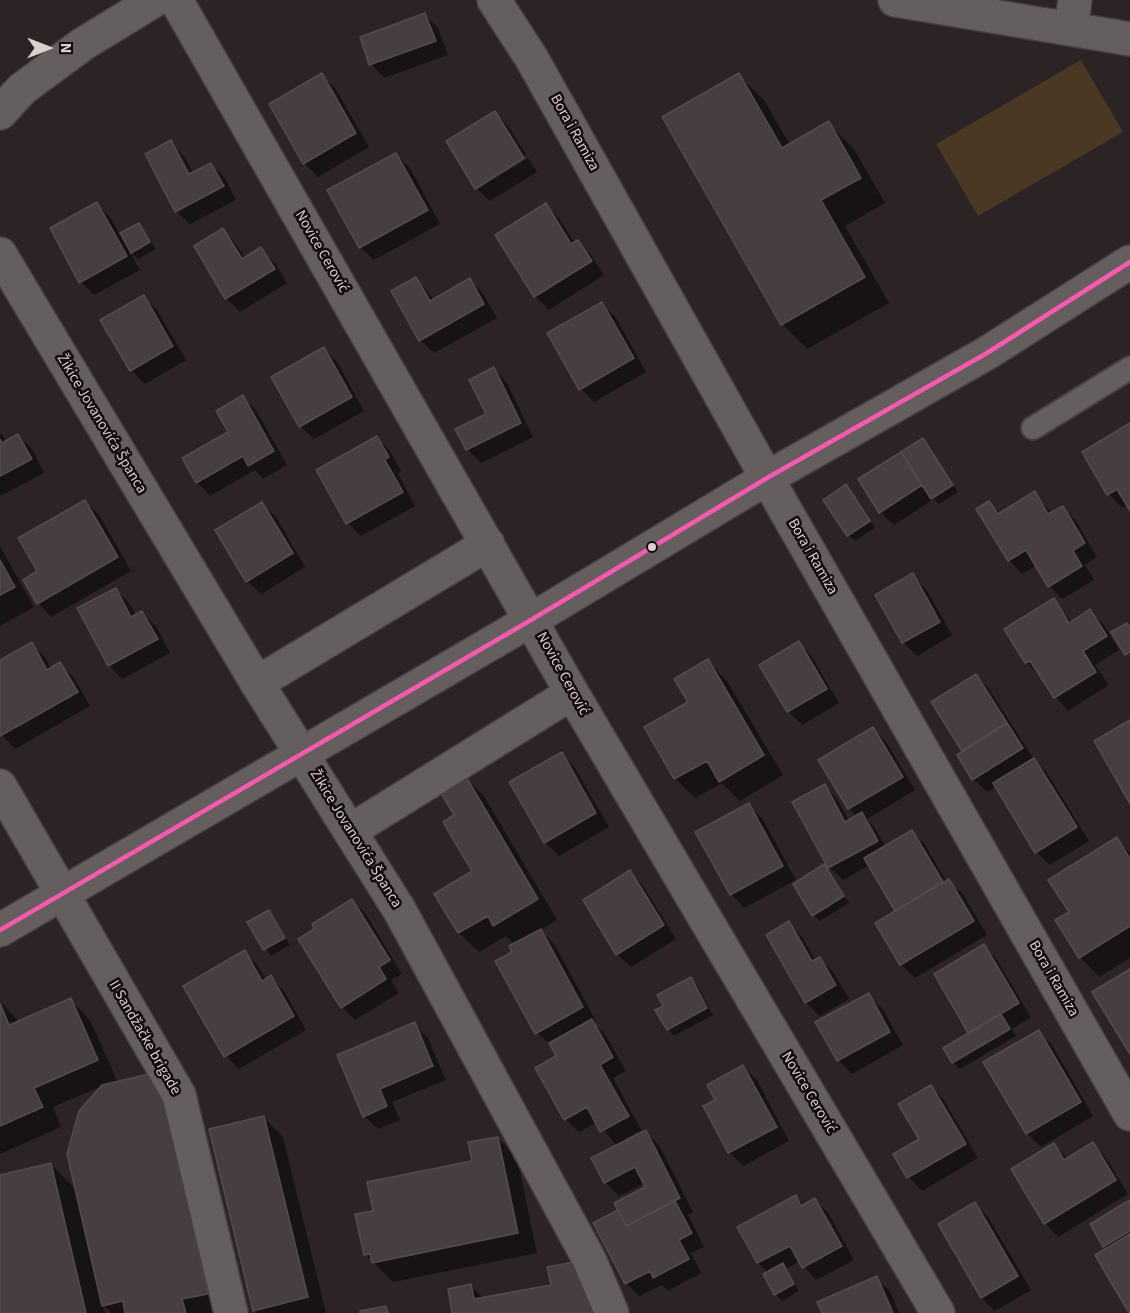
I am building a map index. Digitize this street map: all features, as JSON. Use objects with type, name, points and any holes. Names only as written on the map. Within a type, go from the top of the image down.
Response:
[{"type":"street","points":[[0,113],[22,89],[83,44],[155,0]]},
{"type":"street","name":"Novice Cerović","points":[[176,0],[572,693],[938,1313]]},
{"type":"street","name":"Bora i Ramiza","points":[[494,0],[538,69],[767,478],[1130,1113]]},
{"type":"street","points":[[895,0],[1073,15],[1130,39]]},
{"type":"street","name":"Žikice Jovanovića Španca","points":[[0,254],[257,683],[423,953],[588,1259],[612,1313]]},
{"type":"street","points":[[0,930],[531,620],[767,478],[987,353],[1130,262]]},
{"type":"street","points":[[257,683],[488,544]]},
{"type":"street","points":[[350,831],[572,693]]},
{"type":"street","name":"II Sandžačke brigade","points":[[0,786],[178,1095],[231,1313]]},
{"type":"lane","points":[[1033,428],[1130,368]]},
{"type":"shaded area","points":[[1081,60],[1123,132],[978,216],[936,144]]},
{"type":"building","points":[[425,13],[436,41],[369,65],[360,37]]},
{"type":"building","points":[[322,73],[356,133],[303,164],[269,104]]},
{"type":"building","points":[[739,73],[782,148],[829,121],[861,178],[821,200],[865,277],[781,325],[662,117]]},
{"type":"building","points":[[495,111],[524,158],[475,189],[446,141]]},
{"type":"building","points":[[171,140],[189,174],[211,163],[224,186],[175,212],[145,154]]},
{"type":"building","points":[[396,153],[428,210],[359,248],[327,190]]},
{"type":"building","points":[[97,202],[127,256],[79,283],[50,228]]},
{"type":"building","points":[[546,203],[571,244],[578,240],[592,261],[534,297],[495,235]]},
{"type":"building","points":[[139,223],[150,242],[131,253],[120,233]]},
{"type":"building","points":[[223,228],[242,259],[261,247],[275,269],[225,299],[194,246]]},
{"type":"building","points":[[416,277],[430,301],[470,278],[484,304],[419,341],[391,291]]},
{"type":"building","points":[[144,295],[173,346],[130,371],[100,320]]},
{"type":"building","points":[[602,302],[634,358],[579,390],[547,333]]},
{"type":"building","points":[[324,347],[352,397],[299,427],[271,377]]},
{"type":"building","points":[[494,367],[521,423],[466,450],[455,429],[486,414],[469,380]]},
{"type":"building","points":[[243,395],[274,451],[248,466],[243,456],[196,483],[182,458],[228,432],[216,411]]},
{"type":"building","points":[[1130,423],[1130,511],[1117,489],[1107,495],[1082,452]]},
{"type":"building","points":[[18,434],[32,459],[0,476],[0,439],[2,443]]},
{"type":"building","points":[[377,436],[389,457],[385,460],[403,492],[346,524],[316,470]]},
{"type":"building","points":[[923,438],[953,485],[931,499],[901,452]]},
{"type":"building","points":[[901,452],[922,485],[879,513],[858,479]]},
{"type":"building","points":[[846,484],[870,521],[847,536],[823,500]]},
{"type":"building","points":[[1035,491],[1048,514],[1063,506],[1085,543],[1073,551],[1082,566],[1048,587],[1026,550],[1008,561],[976,509],[989,501],[998,514]]},
{"type":"building","points":[[85,500],[118,557],[37,604],[23,580],[37,571],[18,538]]},
{"type":"building","points":[[262,502],[293,553],[246,582],[215,530]]},
{"type":"building","points":[[0,560],[15,587],[0,595]]},
{"type":"building","points":[[913,573],[940,622],[902,643],[875,595]]},
{"type":"building","points":[[116,588],[131,617],[142,611],[158,639],[108,666],[77,608]]},
{"type":"building","points":[[1054,598],[1069,623],[1090,609],[1107,636],[1083,651],[1096,672],[1054,698],[1030,661],[1025,663],[1004,629]]},
{"type":"building","points":[[1127,623],[1130,628],[1130,652],[1125,655],[1111,632]]},
{"type":"building","points":[[799,641],[827,689],[787,712],[759,665]]},
{"type":"building","points":[[32,642],[47,670],[60,662],[78,692],[0,736],[0,660]]},
{"type":"building","points":[[708,659],[764,755],[719,782],[707,761],[674,779],[644,727],[688,702],[674,679]]},
{"type":"building","points":[[976,674],[1007,723],[962,751],[931,702]]},
{"type":"building","points":[[1130,720],[1130,804],[1094,741]]},
{"type":"building","points":[[1007,723],[1023,748],[972,780],[957,755]]},
{"type":"building","points":[[873,727],[903,777],[848,809],[818,760]]},
{"type":"building","points":[[562,752],[596,813],[544,843],[509,782]]},
{"type":"building","points":[[1034,758],[1077,827],[1035,853],[993,783]]},
{"type":"building","points":[[465,775],[538,899],[493,926],[488,916],[458,933],[434,894],[472,871],[443,822],[454,815],[439,790]]},
{"type":"building","points":[[825,784],[845,822],[862,812],[878,841],[828,868],[792,802]]},
{"type":"building","points":[[749,803],[783,866],[730,895],[695,832]]},
{"type":"building","points":[[912,830],[943,882],[895,911],[864,858]]},
{"type":"building","points":[[1117,837],[1130,859],[1130,926],[1079,958],[1055,920],[1069,912],[1048,880]]},
{"type":"building","points":[[824,864],[844,896],[812,916],[793,884]]},
{"type":"building","points":[[630,870],[664,925],[616,955],[583,900]]},
{"type":"building","points":[[949,879],[974,921],[900,965],[875,923]]},
{"type":"building","points":[[352,899],[390,960],[379,967],[386,979],[341,1008],[298,939],[314,929],[312,924]]},
{"type":"building","points":[[269,910],[285,938],[263,950],[247,922]]},
{"type":"building","points":[[789,921],[812,961],[820,957],[836,985],[805,1003],[766,935]]},
{"type":"building","points":[[541,929],[583,1007],[535,1034],[495,961],[512,952],[509,946]]},
{"type":"building","points":[[984,944],[1019,1003],[968,1033],[934,974]]},
{"type":"building","points":[[245,950],[262,981],[271,975],[294,1016],[224,1057],[183,986]]},
{"type":"building","points":[[1130,969],[1130,1054],[1092,992]]},
{"type":"building","points":[[691,977],[707,1008],[667,1030],[655,1010],[663,1006],[657,995]]},
{"type":"building","points":[[869,993],[890,1032],[837,1061],[815,1022]]},
{"type":"building","points":[[71,998],[98,1060],[34,1088],[43,1107],[0,1126],[0,1003],[9,1025]]},
{"type":"building","points":[[1001,1014],[1010,1029],[952,1063],[943,1048]]},
{"type":"building","points":[[592,1019],[613,1057],[600,1065],[629,1116],[600,1132],[587,1107],[564,1120],[535,1068],[556,1056],[549,1043]]},
{"type":"building","points":[[415,1022],[433,1066],[380,1089],[387,1106],[363,1117],[337,1055]]},
{"type":"building","points":[[1039,1030],[1081,1102],[1026,1134],[983,1062]]},
{"type":"building","points":[[743,1065],[777,1127],[728,1153],[703,1106],[715,1100],[707,1085]]},
{"type":"building","points":[[158,1072],[208,1294],[182,1299],[186,1313],[125,1313],[123,1301],[102,1306],[67,1154],[79,1111],[102,1085]]},
{"type":"building","points":[[931,1085],[966,1144],[907,1178],[893,1154],[919,1139],[898,1104]]},
{"type":"building","points":[[264,1116],[308,1297],[253,1311],[209,1129]]},
{"type":"building","points":[[646,1130],[680,1198],[626,1226],[614,1203],[645,1187],[635,1167],[604,1183],[591,1158]]},
{"type":"building","points":[[498,1137],[518,1233],[372,1263],[370,1254],[364,1255],[355,1214],[373,1211],[367,1182],[472,1161],[468,1142]]},
{"type":"building","points":[[1093,1142],[1116,1180],[1044,1224],[1011,1169],[1054,1143],[1064,1160]]},
{"type":"building","points":[[51,1163],[86,1313],[0,1313],[0,1175]]},
{"type":"building","points":[[796,1195],[801,1206],[815,1198],[842,1246],[802,1268],[790,1246],[757,1263],[737,1227]]},
{"type":"building","points":[[1130,1200],[1130,1231],[1103,1247],[1090,1224]]},
{"type":"building","points":[[675,1201],[692,1233],[679,1240],[689,1259],[653,1278],[650,1271],[625,1284],[593,1223],[618,1210],[626,1226]]},
{"type":"building","points":[[975,1202],[1018,1276],[981,1298],[938,1224]]},
{"type":"building","points":[[1130,1234],[1130,1313],[1129,1313],[1095,1255]]},
{"type":"building","points":[[574,1262],[593,1313],[452,1313],[448,1289],[471,1284],[474,1299],[551,1285],[547,1267]]},
{"type":"building","points":[[783,1263],[794,1284],[774,1295],[763,1274]]},
{"type":"building","points":[[877,1276],[893,1313],[822,1313],[817,1302]]},
{"type":"building","points":[[386,1306],[388,1313],[360,1313],[360,1311]]},
{"type":"transit line","points":[[0,930],[531,620],[767,478],[987,353],[1130,262]]}]
